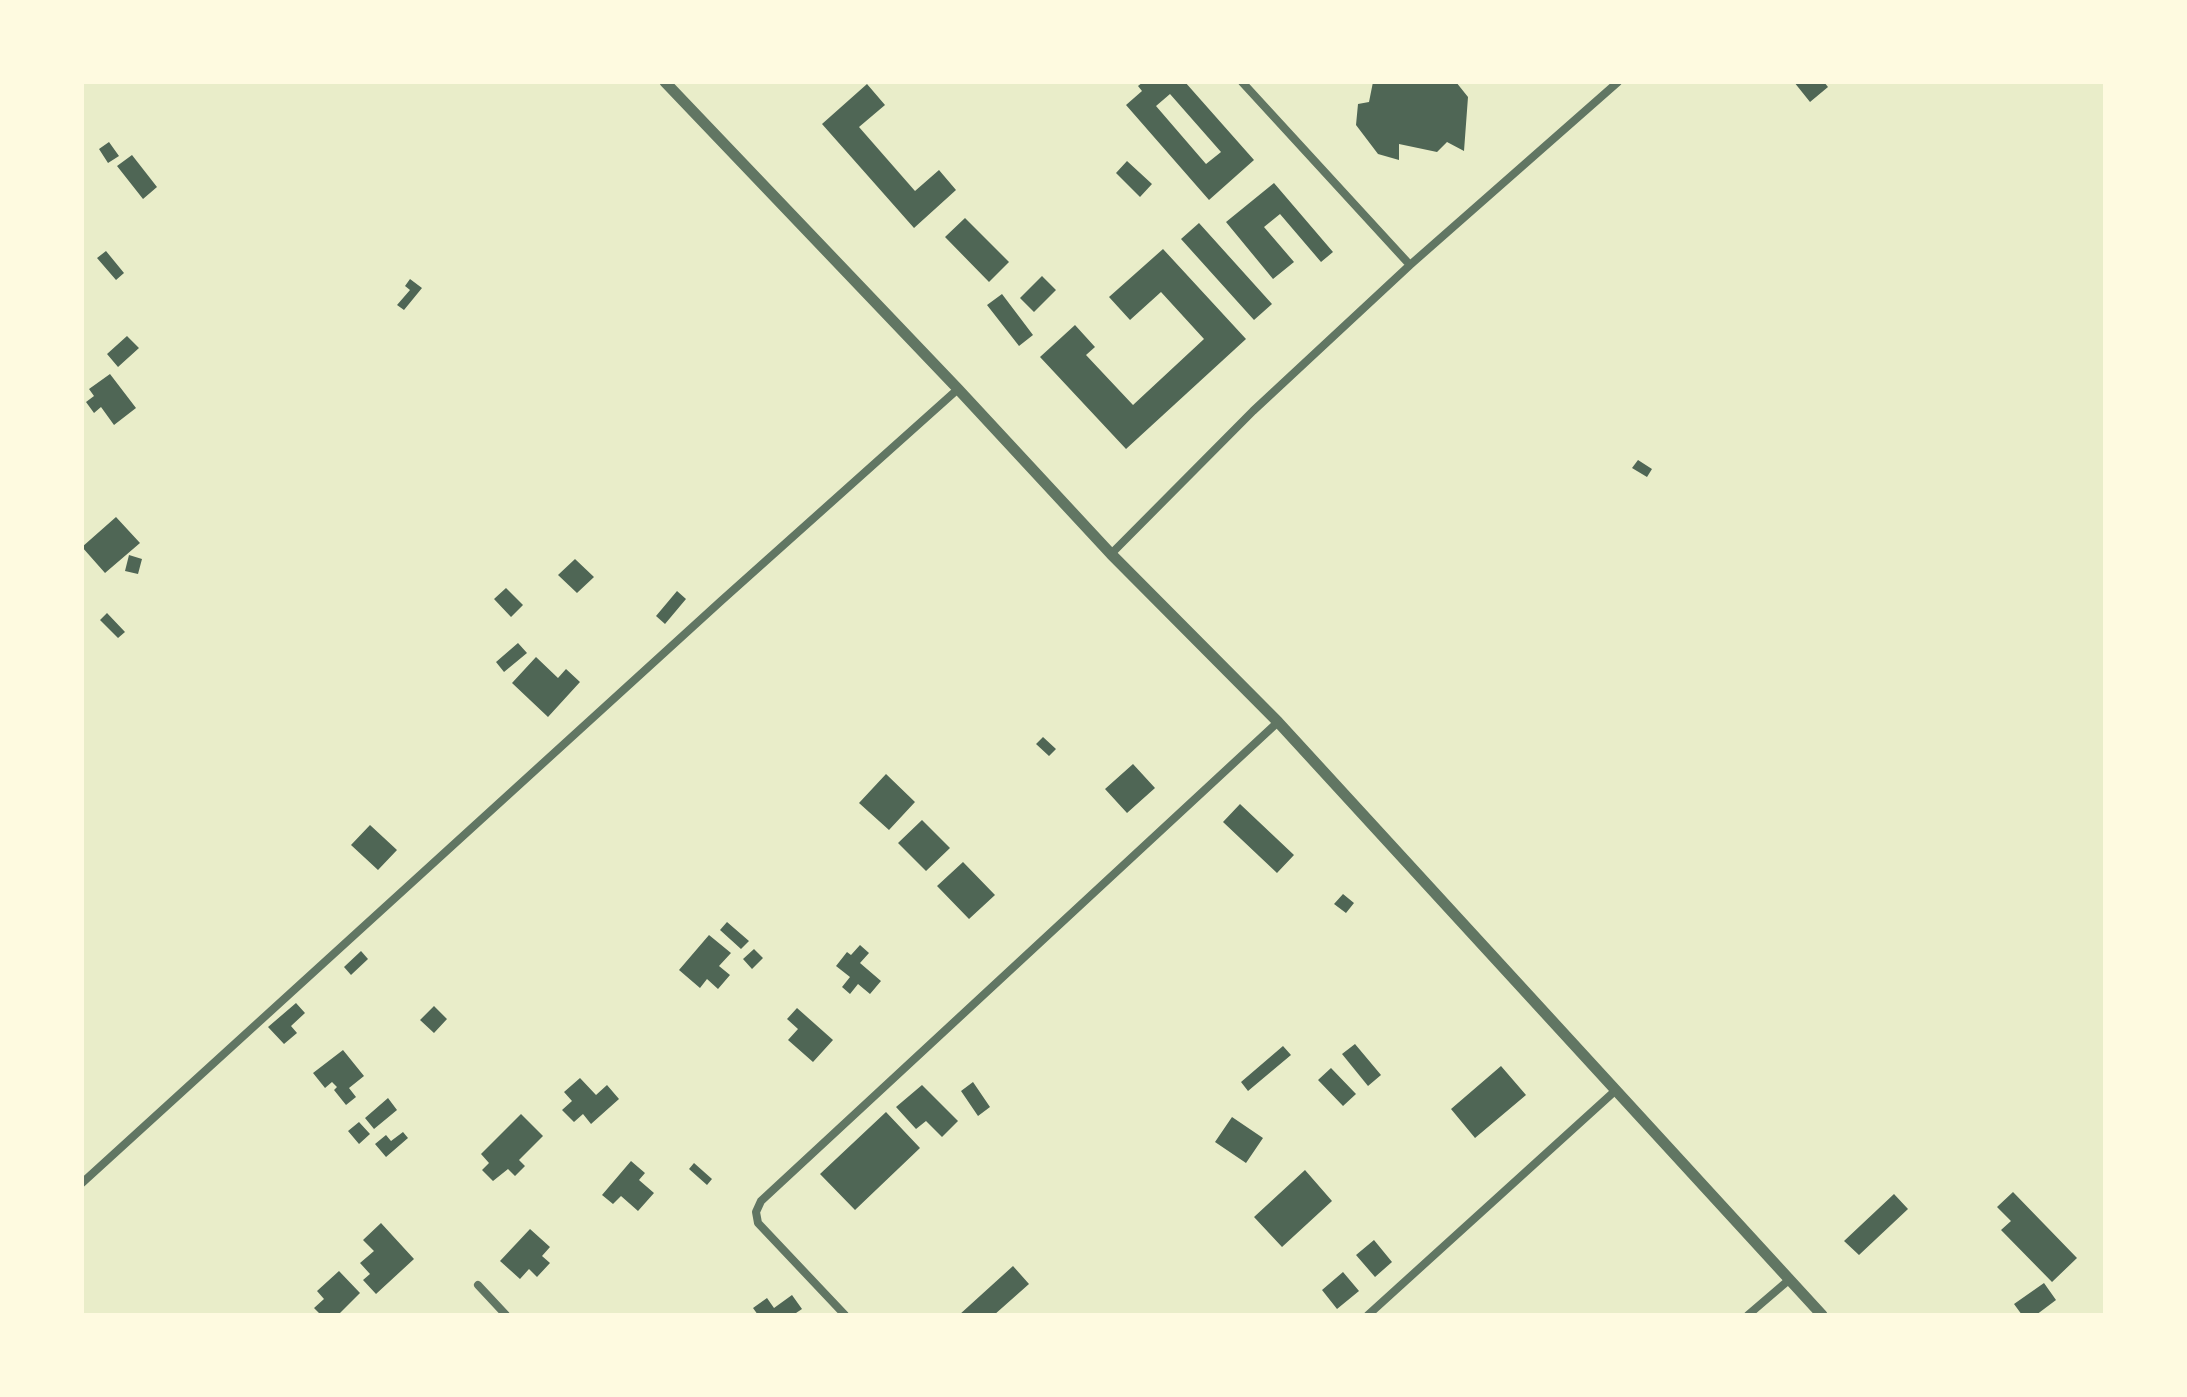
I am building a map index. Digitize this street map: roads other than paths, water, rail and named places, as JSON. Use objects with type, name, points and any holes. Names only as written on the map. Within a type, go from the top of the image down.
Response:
[{"type":"street","points":[[665,82],[1111,554],[1278,722],[1822,1315]]},
{"type":"street","points":[[1242,82],[1410,265]]},
{"type":"street","points":[[1111,554],[1253,411],[1410,265],[1618,82]]},
{"type":"street","points":[[82,1183],[958,389]]},
{"type":"street","points":[[845,1315],[758,1223],[756,1212],[761,1201],[1278,722]]},
{"type":"street","points":[[1368,1315],[1616,1090]]},
{"type":"street","points":[[1748,1315],[1790,1279]]},
{"type":"street","points":[[478,1285],[506,1315]]}]
